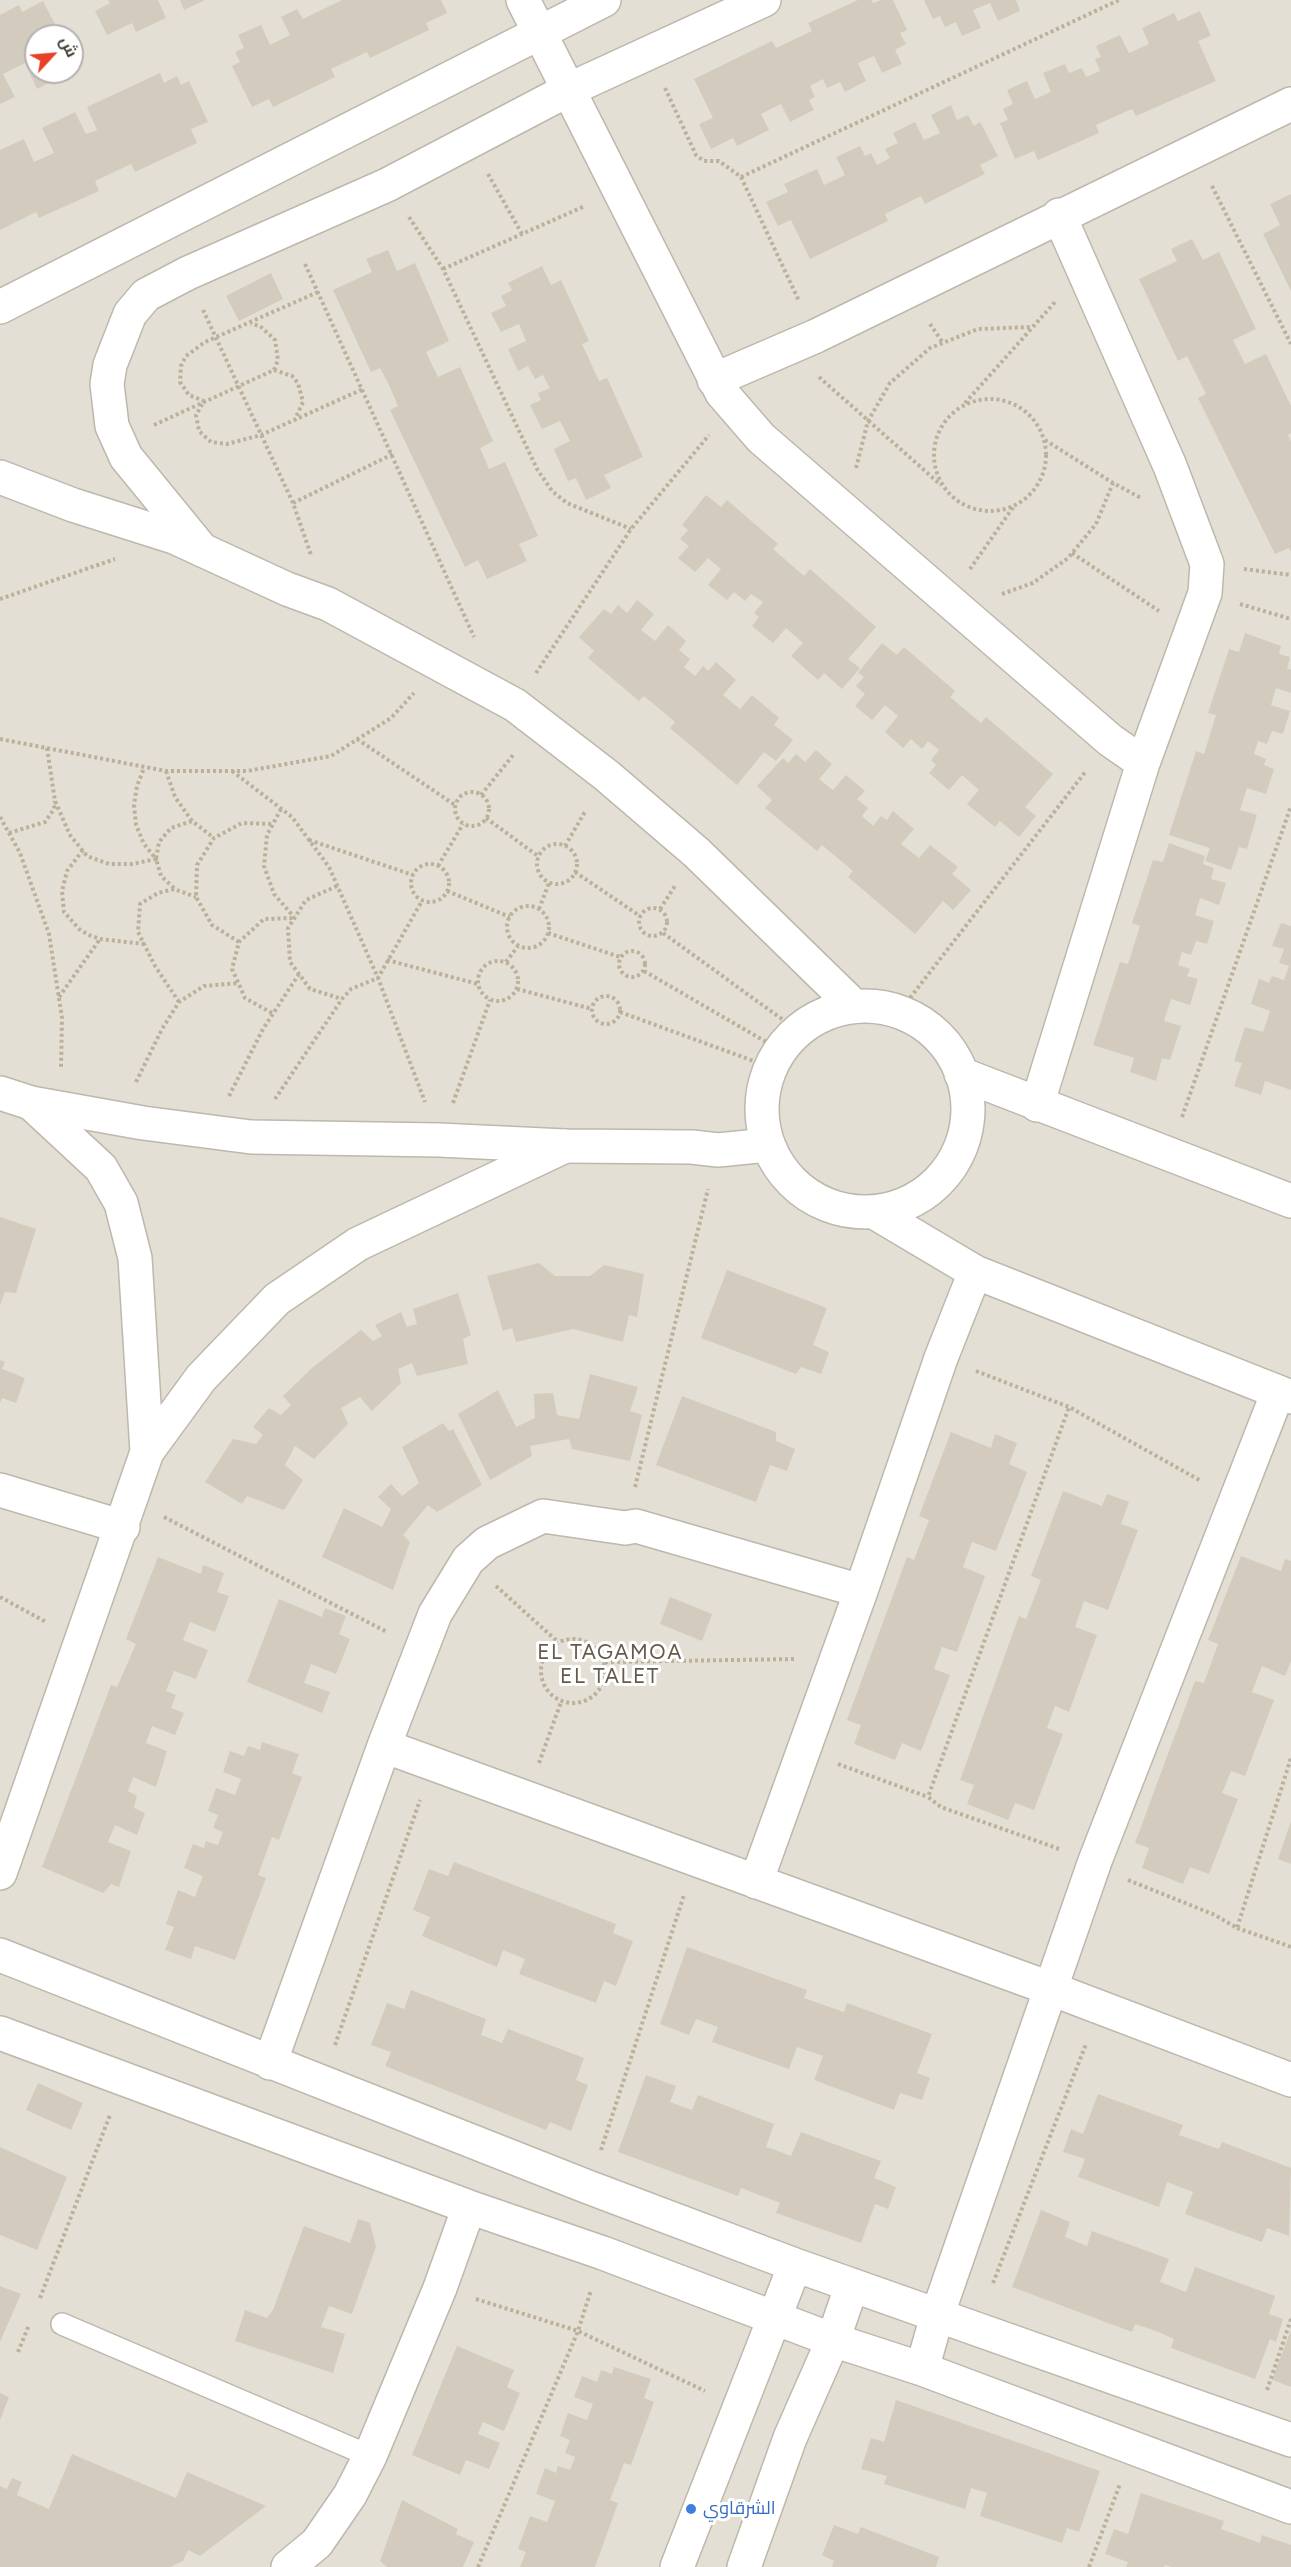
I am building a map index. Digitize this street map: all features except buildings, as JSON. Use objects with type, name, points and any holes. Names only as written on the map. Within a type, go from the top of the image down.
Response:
[{"type":"street","points":[[523,0],[714,380],[733,407],[760,438],[948,602],[1110,740],[1143,763]]},
{"type":"street","points":[[0,308],[604,0]]},
{"type":"street","points":[[188,544],[118,442],[112,426],[107,384],[118,341],[130,314],[146,296],[188,273],[387,184],[568,90],[764,0]]},
{"type":"street","points":[[714,380],[816,336],[1059,215],[1291,104]]},
{"type":"street","points":[[1037,1105],[1143,763],[1193,633],[1206,578],[1194,525],[1059,215]]},
{"type":"street","points":[[0,477],[73,505],[188,544],[287,589],[328,604],[527,714],[606,776],[697,853],[854,1006]]},
{"type":"street","points":[[854,1006],[875,1006],[899,1012],[918,1021],[935,1034],[949,1050],[961,1074],[968,1100],[967,1127],[959,1153],[944,1176],[924,1194],[900,1206],[874,1212],[848,1212],[799,1189],[780,1169],[768,1145],[762,1120],[763,1093],[782,1049],[814,1018],[854,1006]]},
{"type":"street","points":[[961,1074],[1291,1201]]},
{"type":"street","points":[[0,1093],[46,1106],[251,1137],[439,1140],[565,1146],[692,1147],[718,1150],[768,1145]]},
{"type":"street","points":[[46,1106],[101,1168],[122,1203],[135,1258],[147,1452]]},
{"type":"street","points":[[0,1873],[147,1452],[201,1378],[277,1299],[358,1244],[565,1146]]},
{"type":"street","points":[[874,1212],[975,1272],[1284,1394],[1236,1500],[1095,1861],[937,2316],[922,2368]]},
{"type":"street","points":[[756,1882],[861,1591],[941,1358],[975,1272]]},
{"type":"street","points":[[0,1490],[127,1514]]},
{"type":"street","points":[[270,2062],[384,1746],[435,1614],[468,1560],[487,1543],[543,1516],[636,1527],[861,1591]]},
{"type":"street","points":[[384,1746],[1049,1988],[1099,2009],[1291,2080]]},
{"type":"street","points":[[0,1955],[588,2187],[795,2265],[1291,2440]]},
{"type":"street","points":[[0,2033],[469,2207],[603,2253],[833,2340],[922,2368],[1133,2449],[1291,2506]]},
{"type":"street","points":[[288,2567],[317,2543],[350,2495],[370,2456],[440,2288],[469,2207]]},
{"type":"street","points":[[677,2567],[795,2265]]},
{"type":"street","points":[[744,2567],[790,2438],[833,2340],[852,2286]]},
{"type":"lane","points":[[62,2324],[370,2456]]},
{"type":"path","points":[[741,177],[1119,0]]},
{"type":"path","points":[[648,52],[696,155],[704,161],[719,161],[741,177],[816,336]]},
{"type":"path","points":[[470,141],[522,234]]},
{"type":"path","points":[[1194,150],[1291,344]]},
{"type":"path","points":[[387,184],[443,269],[537,469],[552,491],[567,503],[631,529]]},
{"type":"path","points":[[443,269],[618,191]]},
{"type":"path","points":[[287,229],[393,454],[477,645]]},
{"type":"path","points":[[188,273],[215,338],[293,503],[328,604]]},
{"type":"path","points":[[944,488],[936,470],[933,450],[938,431],[949,415],[965,404],[1032,327],[1084,273]]},
{"type":"path","points":[[204,401],[189,395],[180,382],[179,374],[186,356],[195,348],[215,338],[251,324],[318,292]]},
{"type":"path","points":[[251,324],[260,326],[275,340],[278,360],[274,370]]},
{"type":"path","points":[[859,524],[853,480],[868,421],[890,383],[930,348],[978,329],[1032,327]]},
{"type":"path","points":[[786,348],[958,502],[976,510],[996,511],[1015,506]]},
{"type":"path","points":[[118,442],[274,370],[292,376],[298,383],[303,402],[294,420]]},
{"type":"path","points":[[204,401],[196,415],[204,438],[211,442],[227,444],[261,435],[363,389]]},
{"type":"path","points":[[948,602],[1015,506],[1031,494],[1042,478],[1047,459],[1044,439],[1036,422],[1022,407],[1004,400],[984,398],[965,404]]},
{"type":"path","points":[[481,795],[631,529],[733,407]]},
{"type":"path","points":[[1044,439],[1113,483],[1194,525]]},
{"type":"path","points":[[293,503],[393,454]]},
{"type":"path","points":[[948,602],[992,598],[1033,583],[1072,553],[1096,524],[1113,483]]},
{"type":"path","points":[[0,599],[188,544]]},
{"type":"path","points":[[1072,553],[1193,633]]},
{"type":"path","points":[[1206,578],[1291,575]]},
{"type":"path","points":[[1206,578],[1291,619]]},
{"type":"path","points":[[0,739],[166,771],[247,771],[331,756],[391,718],[440,665]]},
{"type":"path","points":[[357,739],[455,805]]},
{"type":"path","points":[[899,1012],[1110,740]]},
{"type":"path","points":[[47,748],[55,801],[70,835],[87,856],[109,864],[132,864],[156,859]]},
{"type":"path","points":[[144,768],[136,786],[134,806],[136,825],[144,844],[156,859],[161,876],[174,889],[196,897]]},
{"type":"path","points":[[166,771],[175,798],[192,821],[214,838]]},
{"type":"path","points":[[231,771],[292,818],[329,867],[378,978],[439,1140]]},
{"type":"path","points":[[471,792],[481,795],[488,803],[489,814],[483,823],[473,826],[463,824],[456,815],[455,805],[461,796],[471,792]]},
{"type":"path","points":[[9,833],[45,822],[54,809],[55,801]]},
{"type":"path","points":[[1168,1155],[1291,806]]},
{"type":"path","points":[[281,809],[267,836],[264,866],[274,894],[295,918]]},
{"type":"path","points":[[0,818],[20,853],[49,933],[62,1018],[46,1106]]},
{"type":"path","points":[[485,818],[538,856]]},
{"type":"path","points":[[156,859],[159,842],[171,828],[192,821]]},
{"type":"path","points":[[239,942],[212,925],[196,897],[197,865],[214,838],[242,823],[274,824]]},
{"type":"path","points":[[438,866],[463,824]]},
{"type":"path","points":[[309,840],[413,875]]},
{"type":"path","points":[[555,844],[565,846],[573,852],[577,862],[575,872],[569,880],[559,884],[549,883],[540,876],[537,867],[538,856],[544,848],[555,844]]},
{"type":"path","points":[[82,850],[67,871],[61,902],[70,921],[79,929],[100,939],[144,944]]},
{"type":"path","points":[[428,864],[438,866],[446,872],[450,881],[447,891],[442,899],[432,903],[422,901],[415,895],[412,885],[413,875],[419,868],[428,864]]},
{"type":"path","points":[[575,872],[640,916]]},
{"type":"path","points":[[539,909],[549,883]]},
{"type":"path","points":[[337,886],[306,900],[288,928],[290,962],[310,989],[342,999]]},
{"type":"path","points":[[174,889],[158,893],[140,904],[138,932],[155,966],[179,1002]]},
{"type":"path","points":[[447,891],[510,917]]},
{"type":"path","points":[[251,1137],[329,1014],[351,989],[378,978],[422,901]]},
{"type":"path","points":[[528,906],[539,909],[547,917],[548,933],[539,946],[529,948],[518,946],[510,938],[507,927],[510,917],[518,909],[528,906]]},
{"type":"path","points":[[651,907],[660,909],[666,915],[667,924],[663,933],[655,937],[646,935],[639,928],[640,916],[651,907]]},
{"type":"path","points":[[272,1014],[245,998],[232,969],[239,942],[264,919],[295,918]]},
{"type":"path","points":[[548,933],[620,957]]},
{"type":"path","points":[[663,933],[782,1049]]},
{"type":"path","points":[[58,998],[100,939]]},
{"type":"path","points":[[506,962],[518,946]]},
{"type":"path","points":[[635,951],[642,955],[645,963],[644,971],[637,977],[629,977],[622,973],[618,965],[620,957],[627,952],[635,951]]},
{"type":"path","points":[[387,960],[478,984]]},
{"type":"path","points":[[495,961],[506,962],[514,969],[518,979],[517,989],[510,998],[500,1001],[490,1000],[482,993],[478,984],[479,973],[486,965],[495,961]]},
{"type":"path","points":[[644,971],[782,1049]]},
{"type":"path","points":[[211,1131],[272,1014],[299,974]]},
{"type":"path","points":[[119,1118],[162,1029],[179,1002],[204,986],[238,983]]},
{"type":"path","points":[[517,989],[592,1009]]},
{"type":"path","points":[[603,996],[618,1003],[620,1012],[616,1020],[609,1024],[600,1023],[594,1018],[592,1009],[595,1001],[603,996]]},
{"type":"path","points":[[439,1140],[490,1000]]},
{"type":"path","points":[[620,1012],[782,1049]]},
{"type":"path","points":[[625,1527],[718,1150]]},
{"type":"path","points":[[941,1358],[1069,1407],[1236,1500]]},
{"type":"path","points":[[928,1797],[1069,1407]]},
{"type":"path","points":[[127,1514],[422,1650]]},
{"type":"path","points":[[468,1560],[558,1642]]},
{"type":"path","points":[[0,1598],[81,1641]]},
{"type":"path","points":[[571,1638],[586,1641],[598,1649],[605,1662],[606,1677],[600,1690],[590,1700],[575,1704],[561,1702],[549,1693],[542,1680],[541,1666],[546,1652],[558,1642],[571,1638]]},
{"type":"path","points":[[605,1662],[836,1659]]},
{"type":"path","points":[[526,1799],[561,1702]]},
{"type":"path","points":[[803,1751],[928,1797],[941,1807],[1095,1861],[1138,1886],[1215,1915],[1237,1928],[1291,1947]]},
{"type":"path","points":[[1237,1928],[1291,1758]]},
{"type":"path","points":[[322,2083],[433,1764]]},
{"type":"path","points":[[588,2187],[695,1861]]},
{"type":"path","points":[[975,2328],[1099,2009]]},
{"type":"path","points":[[39,2301],[124,2078]]},
{"type":"path","points":[[478,2567],[578,2331],[603,2253]]},
{"type":"path","points":[[440,2288],[578,2331],[738,2407]]},
{"type":"path","points":[[1255,2426],[1291,2319]]},
{"type":"path","points":[[18,2352],[31,2322]]},
{"type":"path","points":[[1089,2567],[1133,2449]]},
{"type":"shaded area","points":[[0,0],[1291,0],[1291,2567],[0,2567]]},
{"type":"place","name":"الشرقاوي","points":[[691,2509]]},
{"type":"district","name":"EL TAGAMOA EL TALET","points":[[610,1665]]}]
